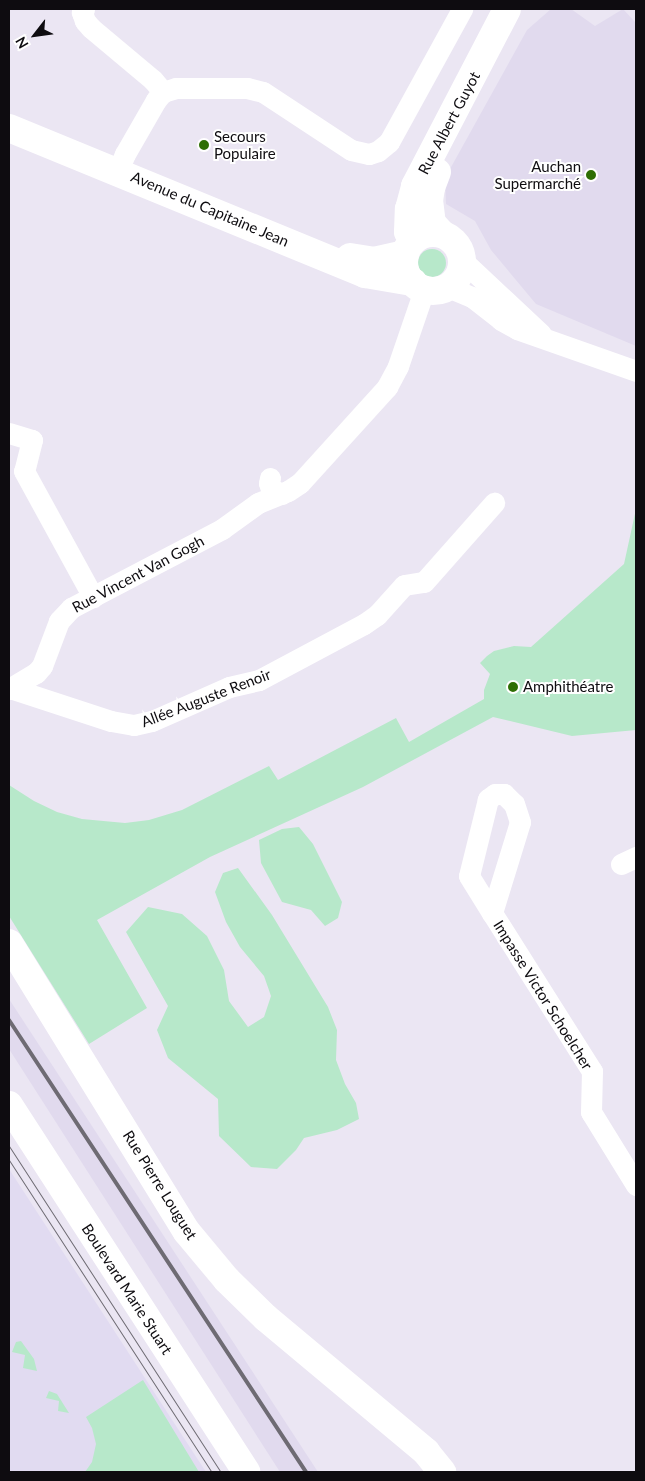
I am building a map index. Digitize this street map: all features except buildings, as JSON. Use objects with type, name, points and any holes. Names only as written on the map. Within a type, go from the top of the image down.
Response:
[{"type":"main road","name":"Rue Albert Guyot","points":[[409,247],[410,209],[415,186],[507,9]]},
{"type":"main road","name":"Rue Albert Guyot","points":[[441,233],[432,223],[429,200],[431,188],[521,9]]},
{"type":"main road","name":"Avenue du Capitaine Jean","points":[[9,117],[366,274],[428,286]]},
{"type":"main road","name":"Avenue du Capitaine Jean","points":[[9,128],[119,167],[354,259],[374,261],[409,247]]},
{"type":"main road","points":[[441,233],[456,243],[463,261],[459,276],[428,286],[405,269],[409,247],[421,235],[441,233]]},
{"type":"main road","name":"Rue Pierre Louguet","points":[[9,943],[193,1238],[227,1280],[266,1318],[426,1452],[442,1472]]},
{"type":"main road","name":"Boulevard Marie Stuart","points":[[9,1105],[246,1472]]},
{"type":"street","points":[[84,9],[82,12],[85,21],[91,28],[153,80],[163,92]]},
{"type":"street","points":[[119,167],[156,100],[163,92],[176,88],[247,88],[263,92],[351,150],[369,154],[378,151],[389,142],[462,9]]},
{"type":"street","points":[[463,261],[545,337]]},
{"type":"street","points":[[428,286],[472,297],[501,320],[517,329],[545,337],[636,371]]},
{"type":"street","name":"Rue Vincent Van Gogh","points":[[9,689],[36,673],[42,666],[63,614],[222,530],[282,483],[300,483],[380,395],[394,374],[428,286]]},
{"type":"street","points":[[9,433],[32,440],[17,469],[92,597]]},
{"type":"street","name":"Allée Auguste Renoir","points":[[9,689],[111,721],[134,725],[152,721],[229,686],[259,680],[364,624],[377,615],[404,585],[424,582],[494,503]]},
{"type":"street","name":"Impasse Victor Schoelcher","points":[[492,913],[520,822],[514,804],[504,794],[495,794],[488,799],[469,876],[492,913],[592,1070],[591,1112],[636,1185]]},
{"type":"shaded area","points":[[551,9],[571,9],[595,26],[623,9],[636,23],[636,346],[536,304],[491,250],[475,221],[446,204],[445,178],[527,30]]},
{"type":"shaded area","points":[[9,999],[318,1472],[280,1472],[9,1049]]},
{"type":"shaded area","points":[[9,1169],[206,1472],[9,1472]]},
{"type":"green space","points":[[432,249],[442,253],[446,263],[442,273],[432,277],[422,273],[418,263],[422,253]]},
{"type":"green space","points":[[636,509],[636,730],[572,736],[493,717],[363,787],[210,857],[97,920],[147,1008],[89,1044],[9,916],[9,785],[34,801],[57,812],[82,819],[125,823],[149,820],[182,810],[269,766],[278,780],[396,718],[409,742],[484,699],[484,690],[490,674],[480,663],[487,656],[494,651],[514,646],[531,647],[624,564]]},
{"type":"green space","points":[[299,827],[313,844],[342,902],[338,918],[325,926],[311,910],[282,902],[261,863],[259,840],[282,829]]},
{"type":"green space","points":[[238,868],[272,915],[328,1007],[337,1030],[336,1060],[345,1084],[356,1103],[359,1119],[337,1130],[304,1138],[296,1150],[277,1169],[251,1167],[219,1136],[218,1099],[168,1058],[157,1030],[168,1006],[126,932],[148,907],[182,914],[207,936],[224,970],[229,1001],[248,1027],[264,1017],[271,996],[264,976],[240,947],[226,922],[215,892],[223,873]]},
{"type":"green space","points":[[21,1341],[34,1359],[37,1371],[23,1368],[25,1355],[12,1352],[16,1342]]},
{"type":"green space","points":[[143,1380],[199,1472],[85,1472],[92,1462],[96,1444],[92,1428],[86,1417]]},
{"type":"green space","points":[[49,1391],[57,1394],[69,1413],[58,1411],[59,1401],[46,1398]]},
{"type":"tram line","points":[[9,1146],[221,1472]]},
{"type":"tram line","points":[[9,1160],[212,1472]]},
{"type":"railway","points":[[9,1020],[306,1472]]},
{"type":"place","name":"Secours Populaire","points":[[204,145]]},
{"type":"place","name":"Auchan Supermarché","points":[[591,175]]},
{"type":"place","name":"Amphithéatre","points":[[513,687]]}]
